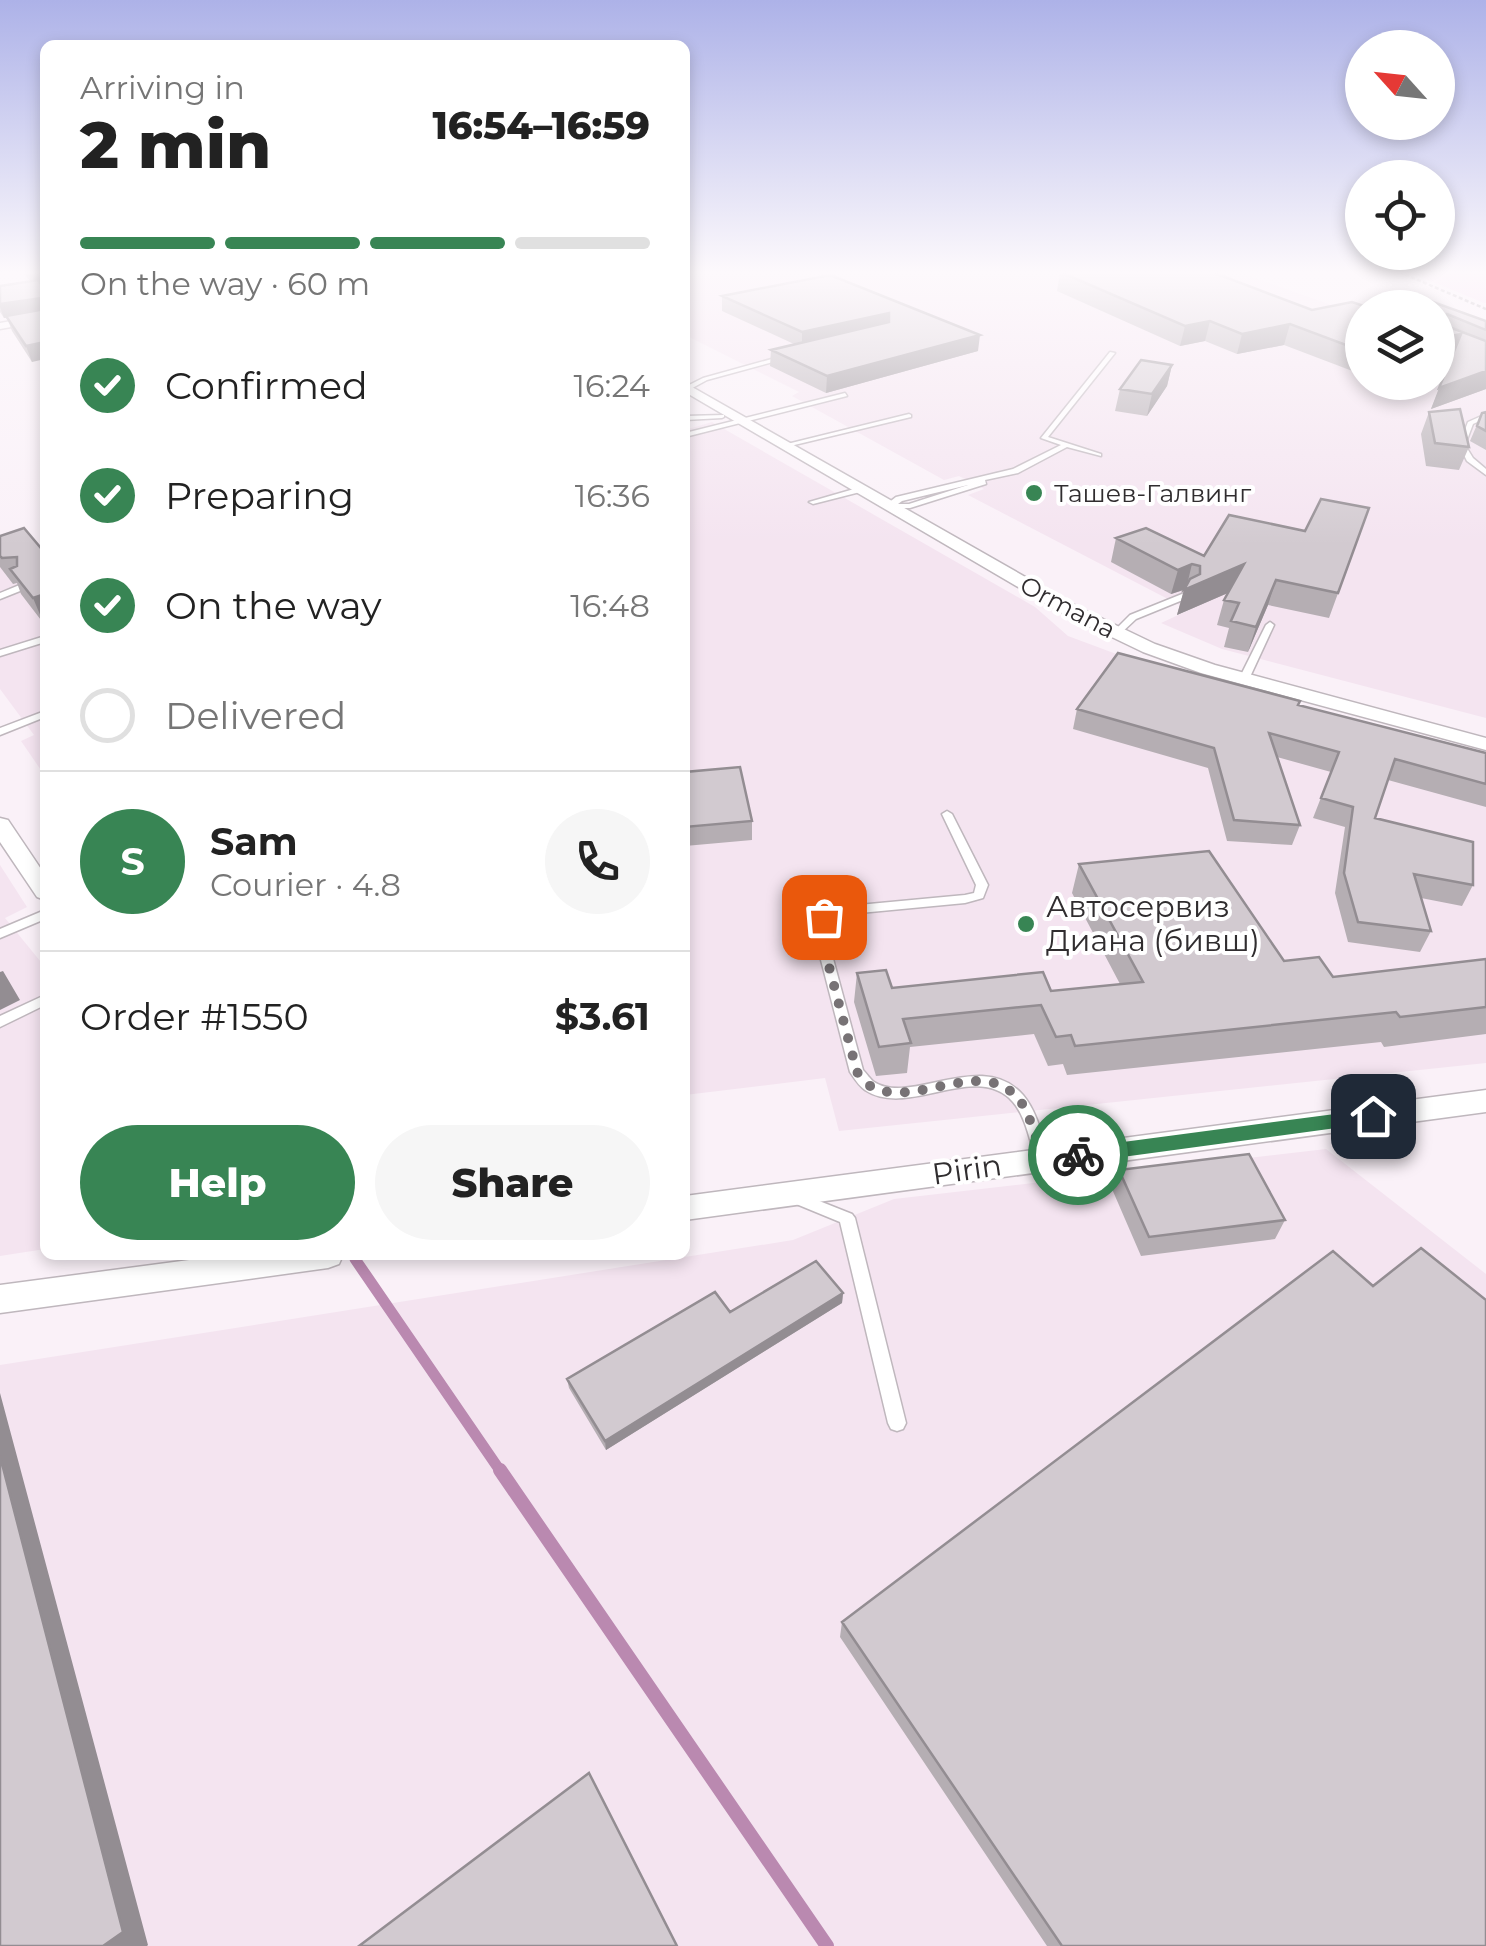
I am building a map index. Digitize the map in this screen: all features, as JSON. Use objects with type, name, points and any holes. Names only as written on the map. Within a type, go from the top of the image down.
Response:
[{"type":"street","name":"Ormana","points":[[690,390],[1116,633],[1176,659],[1486,744]]},
{"type":"street","points":[[0,825],[40,885]]},
{"type":"street","name":"Pirin","points":[[690,1207],[1486,1101]]},
{"type":"street","points":[[0,1298],[245,1260]]},
{"type":"lane","points":[[690,386],[765,363]]},
{"type":"lane","points":[[1098,456],[1044,438],[1104,363]]},
{"type":"lane","points":[[690,419],[736,417],[845,395]]},
{"type":"lane","points":[[786,445],[909,416]]},
{"type":"lane","points":[[1486,416],[1470,423],[1462,445],[1470,459],[1486,473]]},
{"type":"lane","points":[[690,433],[736,417]]},
{"type":"lane","points":[[890,506],[924,502],[979,486],[1066,446]]},
{"type":"lane","points":[[813,502],[861,489]]},
{"type":"lane","points":[[0,596],[22,587]]},
{"type":"lane","points":[[1116,633],[1133,617],[1188,595]]},
{"type":"lane","points":[[1244,679],[1270,625]]},
{"type":"lane","points":[[0,653],[40,641]]},
{"type":"lane","points":[[0,732],[40,716]]},
{"type":"lane","points":[[947,814],[982,886],[979,894],[965,900],[837,911],[824,917],[819,929],[857,1072],[872,1088],[894,1091],[985,1082],[1004,1086],[1020,1099],[1043,1160]]},
{"type":"lane","points":[[0,934],[40,916]]},
{"type":"lane","points":[[0,1022],[40,1002]]},
{"type":"lane","points":[[787,1194],[847,1218],[897,1424]]},
{"type":"shaded area","points":[[741,363],[1345,363],[1345,400],[1455,400],[1455,363],[1486,363],[1486,718],[1222,649],[1161,623],[1189,610],[968,495],[984,489],[959,476],[944,480],[792,396],[799,392]]},
{"type":"shaded area","points":[[712,422],[1035,607],[1068,636],[1197,684],[1486,761],[1486,1063],[839,1131],[825,1078],[690,1094],[690,429]]},
{"type":"shaded area","points":[[40,549],[40,769],[21,741],[34,735],[0,689],[0,562]]},
{"type":"shaded area","points":[[0,865],[27,907],[5,918],[40,961],[40,1250],[0,1256]]},
{"type":"shaded area","points":[[1326,1149],[1486,1274],[1486,1946],[0,1946],[0,1365],[666,1260],[690,1260],[690,1256],[793,1240],[894,1199]]},
{"type":"building","points":[[799,363],[876,363],[827,376]]},
{"type":"building","points":[[1139,363],[1172,365],[1152,394],[1120,389]]},
{"type":"building","points":[[1455,363],[1486,363],[1486,371],[1455,382]]},
{"type":"building","points":[[1460,409],[1469,447],[1435,443],[1429,412]]},
{"type":"building","points":[[1486,412],[1486,431],[1477,426]]},
{"type":"building","points":[[1321,499],[1369,508],[1338,593],[1276,580],[1256,627],[1231,621],[1239,603],[1224,600],[1244,564],[1184,590],[1190,579],[1200,574],[1200,566],[1192,564],[1178,570],[1116,538],[1146,528],[1204,556],[1229,515],[1305,531]]},
{"type":"building","points":[[24,528],[40,547],[40,596],[33,598],[10,569],[17,566],[17,557],[0,556],[0,536]]},
{"type":"building","points":[[1118,653],[1486,753],[1486,784],[1395,759],[1375,818],[1473,842],[1473,885],[1414,874],[1431,931],[1358,922],[1344,873],[1353,807],[1321,798],[1339,752],[1269,733],[1300,825],[1234,820],[1214,748],[1077,709]]},
{"type":"building","points":[[740,767],[752,821],[690,827],[690,772]]},
{"type":"building","points":[[1209,851],[1284,961],[1319,957],[1333,977],[1486,959],[1486,1007],[1400,1017],[1396,1012],[1075,1046],[1071,1035],[1056,1037],[1041,1005],[903,1019],[911,1043],[879,1047],[857,973],[886,970],[892,988],[1043,972],[1051,991],[1143,982],[1079,864]]},
{"type":"building","points":[[1249,1154],[1285,1220],[1149,1237],[1119,1170]]},
{"type":"building","points":[[1421,1248],[1486,1300],[1486,1946],[1062,1946],[842,1622],[1333,1251],[1373,1286]]},
{"type":"building","points":[[816,1261],[843,1293],[605,1441],[567,1379],[715,1292],[730,1312]]},
{"type":"building","points":[[0,1456],[123,1932],[103,1946],[0,1946]]},
{"type":"building","points":[[589,1773],[677,1946],[359,1946]]},
{"type":"waterway","points":[[356,1260],[501,1472]]},
{"type":"waterway","points":[[500,1470],[827,1946]]},
{"type":"way so far","points":[[824,917],[819,929],[857,1072],[872,1088],[894,1091],[985,1082],[1004,1086],[1020,1099],[1043,1160],[1078,1155]]},
{"type":"place","name":"Ташев-Галвинг","points":[[1034,493]]},
{"type":"place","name":"Автосервиз Диана (бивш)","points":[[1026,924]]},
{"type":"route","points":[[1078,1155],[1373,1116]]}]
